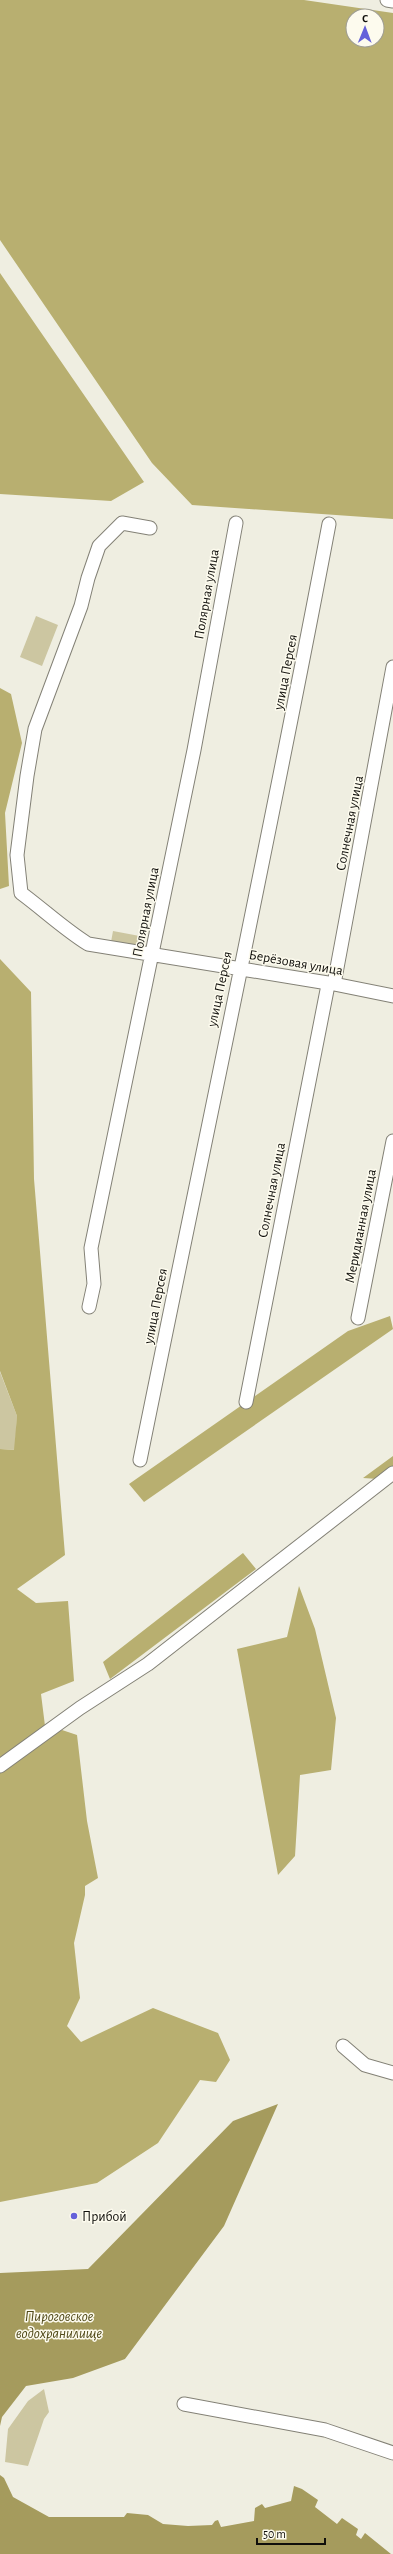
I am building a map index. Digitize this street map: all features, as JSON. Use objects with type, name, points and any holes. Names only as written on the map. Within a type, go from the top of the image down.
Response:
[{"type":"street","points":[[387,0],[393,1]]},
{"type":"street","name":"Полярная улица","points":[[89,1307],[94,1284],[91,1248],[194,750],[236,522]]},
{"type":"street","name":"Берёзовая улица","points":[[150,528],[122,523],[100,546],[88,578],[81,606],[35,729],[17,855],[21,893],[49,913],[62,928],[88,944],[331,984],[393,996]]},
{"type":"street","name":"улица Персея","points":[[140,1460],[239,969],[291,725],[328,524]]},
{"type":"street","name":"Солнечная улица","points":[[246,1402],[331,984],[393,667]]},
{"type":"street","name":"Меридианная улица","points":[[358,1318],[393,1141]]},
{"type":"street","points":[[0,1766],[80,1708],[148,1664],[393,1473]]},
{"type":"street","points":[[343,2046],[366,2064],[393,2073]]},
{"type":"street","points":[[184,2404],[325,2430],[393,2453]]},
{"type":"shaded area","points":[[0,0],[304,0],[359,8],[345,8],[345,48],[385,48],[385,12],[393,13],[393,519],[192,505],[152,463],[0,240]]},
{"type":"shaded area","points":[[0,273],[144,482],[111,501],[0,494]]},
{"type":"shaded area","points":[[36,616],[58,625],[42,666],[20,657]]},
{"type":"shaded area","points":[[0,688],[11,694],[22,743],[5,813],[9,886],[0,889]]},
{"type":"shaded area","points":[[113,931],[145,937],[143,948],[111,942]]},
{"type":"shaded area","points":[[0,959],[31,992],[34,1179],[65,1555],[17,1589],[36,1603],[68,1601],[74,1681],[41,1694],[45,1726],[0,1758],[0,1449],[14,1450],[17,1416],[0,1371]]},
{"type":"shaded area","points":[[390,1316],[393,1329],[144,1502],[129,1484],[348,1331]]},
{"type":"shaded area","points":[[0,1372],[17,1416],[15,1450],[0,1449]]},
{"type":"shaded area","points":[[393,1456],[393,1480],[363,1478]]},
{"type":"shaded area","points":[[243,1553],[256,1569],[110,1679],[103,1662]]},
{"type":"shaded area","points":[[299,1586],[315,1629],[336,1718],[331,1770],[300,1775],[295,1856],[278,1875],[237,1649],[287,1637]]},
{"type":"shaded area","points":[[62,1730],[77,1735],[87,1821],[98,1878],[85,1886],[85,1895],[74,1943],[80,1998],[67,2026],[81,2042],[153,2008],[218,2033],[230,2060],[216,2082],[200,2080],[158,2143],[97,2183],[0,2202],[0,1772],[43,1740]]},
{"type":"shaded area","points":[[44,2389],[49,2412],[44,2419],[28,2466],[5,2462],[8,2429],[28,2401]]},
{"type":"water","name":"Пироговское водохранилище","points":[[278,2104],[224,2226],[125,2359],[73,2378],[26,2386],[2,2417],[0,2426],[0,2273],[88,2269],[233,2121]]},
{"type":"water","points":[[0,2475],[4,2478],[13,2497],[49,2517],[124,2517],[127,2513],[148,2515],[163,2524],[188,2526],[212,2525],[218,2520],[221,2527],[254,2521],[255,2508],[262,2504],[265,2508],[291,2501],[294,2486],[302,2489],[318,2500],[315,2507],[337,2524],[342,2518],[358,2529],[356,2535],[361,2539],[365,2533],[391,2554],[0,2554]]},
{"type":"place","name":"Прибой","points":[[74,2216]]}]
